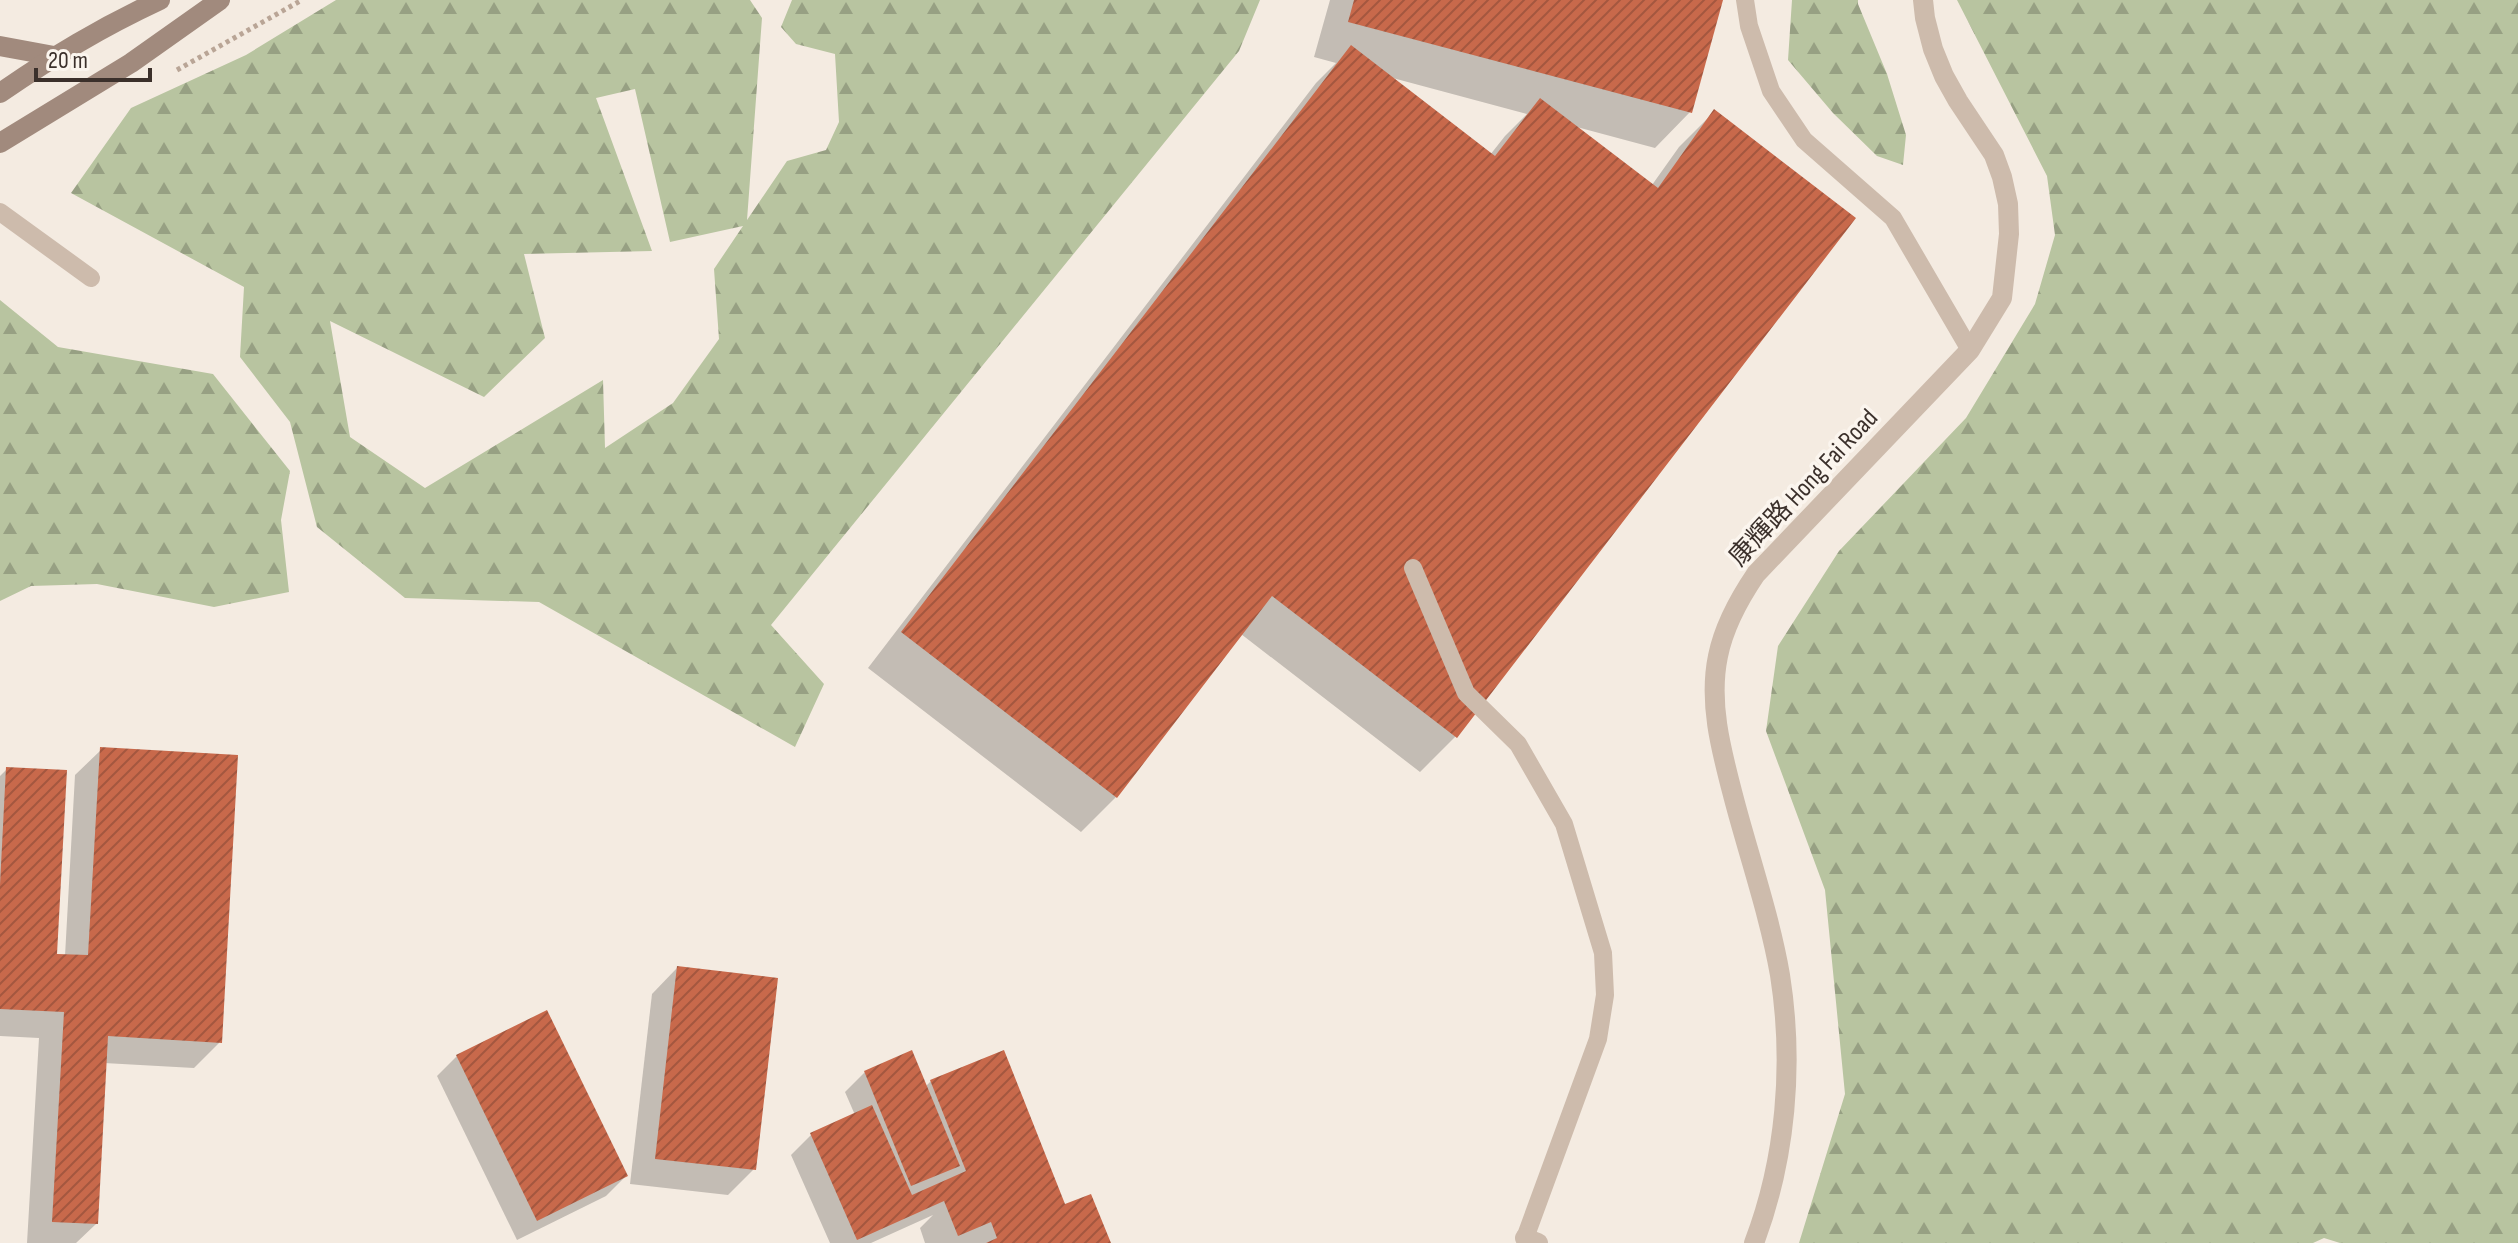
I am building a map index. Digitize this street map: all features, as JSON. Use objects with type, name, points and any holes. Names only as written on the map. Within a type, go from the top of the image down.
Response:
[{"type":"main road","points":[[0,93],[104,26],[160,0]]},
{"type":"main road","points":[[0,143],[131,63],[220,0]]},
{"type":"main road","points":[[0,46],[54,56]]},
{"type":"street","name":"康輝路 Hong Fai Road","points":[[1754,1243],[1770,1193],[1782,1126],[1786,1079],[1784,1006],[1772,943],[1728,778],[1717,723],[1715,677],[1718,656],[1732,614],[1756,574],[1970,350],[2002,298],[2009,234],[2008,204],[2002,177],[1994,155],[1958,101],[1933,49],[1923,0]]},
{"type":"lane","points":[[1745,0],[1749,26],[1771,91],[1804,140],[1893,218],[1970,350]]},
{"type":"lane","points":[[0,212],[91,278]]},
{"type":"lane","points":[[1413,568],[1466,693],[1518,744],[1564,824],[1603,953],[1605,995],[1598,1039],[1532,1240]]},
{"type":"green space","points":[[336,0],[750,0],[762,18],[747,220],[787,161],[826,150],[839,122],[835,54],[796,44],[781,27],[792,0],[1260,0],[1239,51],[771,625],[824,684],[795,747],[539,602],[405,598],[317,527],[290,422],[240,357],[244,287],[71,193],[131,108],[246,55]],"holes":[[[635,89],[670,242],[743,226],[714,269],[719,339],[673,403],[605,448],[603,380],[425,488],[350,437],[330,321],[484,397],[545,338],[524,254],[652,251],[596,98]]]},
{"type":"green space","points":[[1792,0],[1858,0],[1887,74],[1906,135],[1903,165],[1877,156],[1833,113],[1788,60]]},
{"type":"green space","points":[[1957,0],[2518,0],[2518,1243],[2340,1243],[2324,1238],[2313,1243],[1799,1243],[1845,1094],[1825,890],[1766,731],[1778,646],[1839,551],[1966,418],[2035,304],[2055,235],[2047,176]]},
{"type":"green space","points":[[0,300],[58,347],[213,374],[290,471],[281,520],[289,592],[214,607],[97,584],[31,586],[0,601]]},
{"type":"building","points":[[1354,0],[1723,0],[1692,113],[1348,22]]},
{"type":"building","points":[[1351,45],[1495,156],[1540,98],[1658,188],[1714,109],[1856,218],[1457,738],[1272,596],[1117,798],[901,632]]},
{"type":"building","points":[[100,747],[238,755],[222,1043],[108,1036],[98,1224],[52,1222],[64,1012],[0,1009],[0,885],[6,767],[67,770],[57,954],[88,955]]},
{"type":"building","points":[[677,966],[778,978],[756,1170],[655,1159]]},
{"type":"building","points":[[547,1010],[628,1176],[537,1221],[456,1055]]},
{"type":"building","points":[[912,1050],[960,1166],[911,1186],[864,1071]]},
{"type":"building","points":[[1004,1050],[1065,1204],[1091,1194],[1111,1243],[986,1243],[997,1238],[991,1222],[958,1236],[944,1201],[857,1240],[810,1133],[872,1105],[912,1195],[966,1171],[930,1080]]}]
